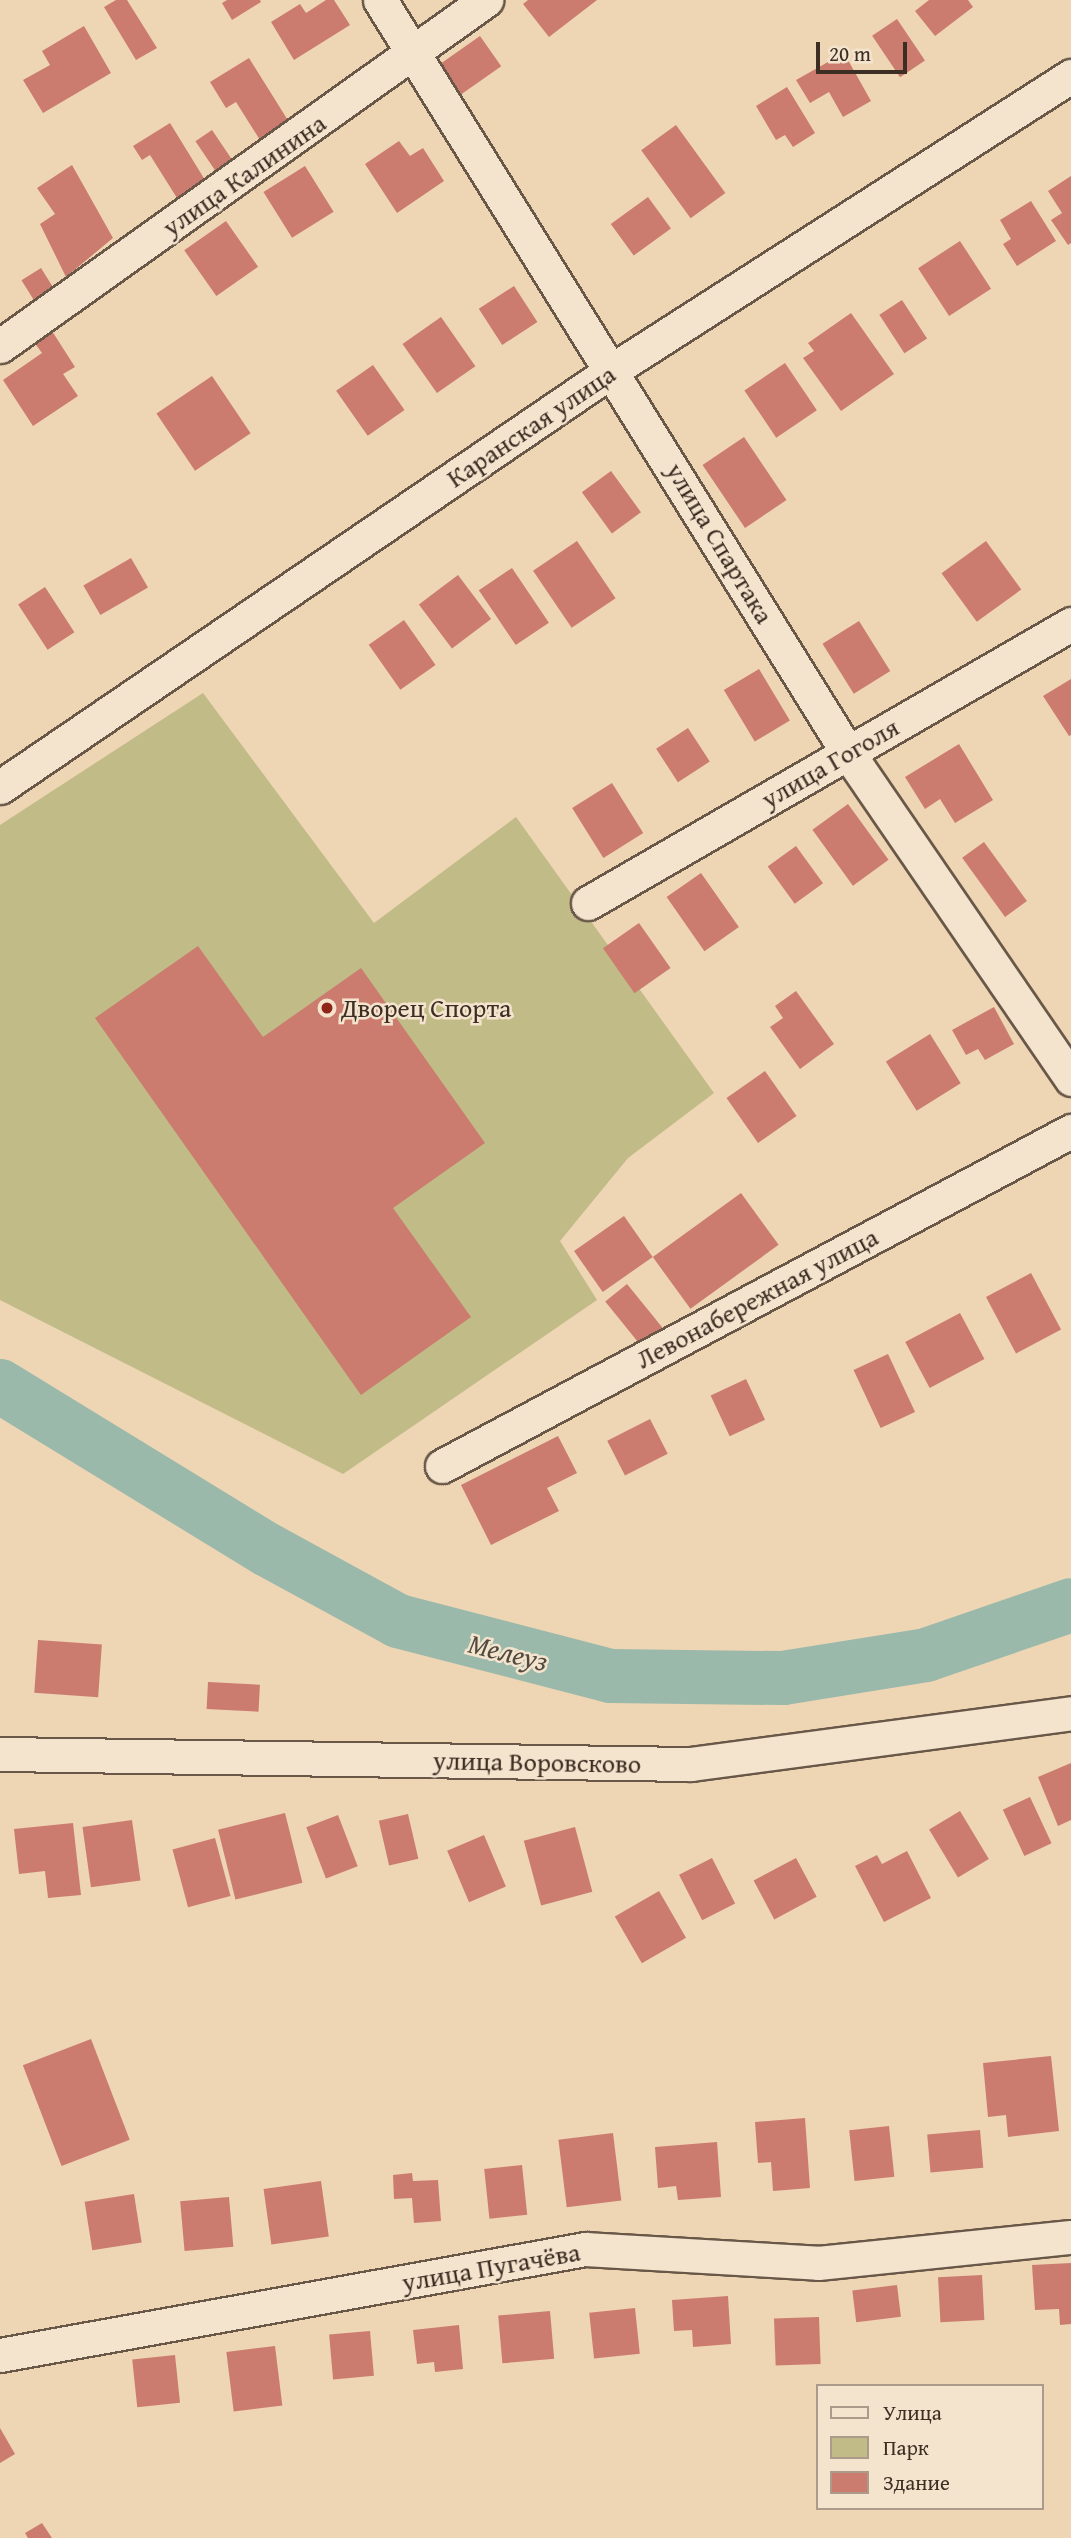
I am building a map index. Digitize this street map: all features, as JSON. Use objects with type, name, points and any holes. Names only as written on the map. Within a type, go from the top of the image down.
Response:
[{"type":"street","name":"улица Спартака","points":[[380,0],[614,369],[848,753],[1071,1079]]},
{"type":"street","name":"улица Калинина","points":[[0,346],[416,54],[486,0]]},
{"type":"street","name":"Каранская улица","points":[[0,787],[614,369],[1071,76]]},
{"type":"street","name":"улица Гоголя","points":[[588,903],[1071,624]]},
{"type":"street","name":"Левонабережная улица","points":[[442,1466],[1071,1131]]},
{"type":"street","name":"улица Воровсково","points":[[0,1754],[691,1764],[1071,1713]]},
{"type":"street","name":"улица Пугачёва","points":[[0,2355],[585,2249],[818,2263],[1071,2237]]},
{"type":"green space","name":"Дворец Спорта","points":[[203,693],[374,923],[516,817],[714,1093],[628,1158],[560,1241],[597,1300],[343,1474],[0,1300],[0,825]]},
{"type":"building","points":[[116,0],[127,0],[157,48],[136,60],[104,7]]},
{"type":"building","points":[[227,0],[261,2],[232,20],[222,3]]},
{"type":"building","points":[[326,0],[334,0],[350,25],[294,60],[271,22],[300,4],[306,13]]},
{"type":"building","points":[[528,0],[597,0],[549,37],[523,4]]},
{"type":"building","points":[[929,0],[968,0],[973,7],[935,36],[915,11]]},
{"type":"building","points":[[897,19],[925,60],[900,77],[872,36]]},
{"type":"building","points":[[84,26],[111,73],[43,113],[23,80],[50,65],[42,51]]},
{"type":"building","points":[[480,36],[501,66],[455,99],[433,69]]},
{"type":"building","points":[[844,53],[871,101],[843,117],[829,92],[810,103],[796,80]]},
{"type":"building","points":[[249,58],[289,122],[260,140],[236,102],[226,108],[210,82]]},
{"type":"building","points":[[787,87],[815,133],[793,147],[785,135],[776,140],[756,106]]},
{"type":"building","points":[[170,123],[205,180],[177,198],[150,155],[142,160],[133,146]]},
{"type":"building","points":[[676,125],[725,193],[691,218],[641,150]]},
{"type":"building","points":[[212,130],[237,167],[221,178],[195,141]]},
{"type":"building","points":[[399,141],[410,156],[423,148],[444,181],[397,213],[365,164]]},
{"type":"building","points":[[72,165],[113,238],[66,277],[40,224],[55,214],[37,188]]},
{"type":"building","points":[[305,166],[334,212],[292,238],[263,192]]},
{"type":"building","points":[[1071,176],[1071,243],[1068,245],[1051,220],[1062,213],[1048,191]]},
{"type":"building","points":[[648,197],[671,229],[634,256],[611,224]]},
{"type":"building","points":[[1031,201],[1056,241],[1017,266],[1003,244],[1011,239],[1000,220]]},
{"type":"building","points":[[226,221],[258,267],[216,296],[184,250]]},
{"type":"building","points":[[960,241],[991,289],[949,316],[918,268]]},
{"type":"building","points":[[41,268],[56,292],[36,304],[21,280]]},
{"type":"building","points":[[514,286],[537,322],[502,345],[479,309]]},
{"type":"building","points":[[902,300],[927,339],[904,353],[879,315]]},
{"type":"building","points":[[851,313],[894,374],[841,411],[803,358],[814,351],[808,343]]},
{"type":"building","points":[[441,317],[475,366],[437,393],[402,344]]},
{"type":"building","points":[[52,331],[75,367],[63,374],[78,396],[33,426],[3,380],[42,353],[34,342]]},
{"type":"building","points":[[785,363],[817,410],[776,438],[744,390]]},
{"type":"building","points":[[373,365],[405,410],[368,436],[336,391]]},
{"type":"building","points":[[212,376],[251,433],[195,471],[156,413]]},
{"type":"building","points":[[744,437],[786,500],[745,528],[703,465]]},
{"type":"building","points":[[611,471],[641,512],[612,533],[582,492]]},
{"type":"building","points":[[577,541],[616,598],[572,628],[533,571]]},
{"type":"building","points":[[986,541],[1021,590],[977,622],[942,573]]},
{"type":"building","points":[[131,558],[148,587],[100,615],[83,586]]},
{"type":"building","points":[[512,568],[549,623],[516,645],[479,590]]},
{"type":"building","points":[[458,575],[491,619],[452,648],[419,604]]},
{"type":"building","points":[[45,587],[74,632],[48,650],[18,604]]},
{"type":"building","points":[[404,620],[436,665],[400,690],[369,645]]},
{"type":"building","points":[[859,621],[890,671],[854,694],[823,644]]},
{"type":"building","points":[[759,669],[790,720],[755,742],[724,690]]},
{"type":"building","points":[[1071,679],[1071,735],[1069,736],[1043,696]]},
{"type":"building","points":[[688,728],[710,762],[678,782],[656,749]]},
{"type":"building","points":[[959,744],[993,800],[955,823],[940,799],[925,809],[905,777]]},
{"type":"building","points":[[612,783],[643,833],[603,858],[572,808]]},
{"type":"building","points":[[848,804],[889,860],[853,886],[812,830]]},
{"type":"building","points":[[984,842],[1027,901],[1005,917],[962,858]]},
{"type":"building","points":[[796,846],[823,883],[795,904],[768,867]]},
{"type":"building","points":[[701,873],[739,927],[704,951],[667,897]]},
{"type":"building","points":[[639,923],[671,968],[635,993],[603,948]]},
{"type":"building","points":[[198,946],[263,1037],[361,968],[485,1143],[393,1208],[471,1317],[361,1395],[95,1018]]},
{"type":"building","points":[[796,991],[834,1044],[800,1069],[770,1027],[783,1018],[775,1006]]},
{"type":"building","points":[[994,1007],[1014,1044],[985,1060],[978,1049],[966,1055],[952,1030]]},
{"type":"building","points":[[930,1034],[961,1083],[917,1111],[886,1062]]},
{"type":"building","points":[[765,1071],[797,1116],[758,1143],[726,1098]]},
{"type":"building","points":[[741,1193],[779,1245],[690,1309],[653,1257]]},
{"type":"building","points":[[624,1216],[653,1257],[603,1292],[574,1251]]},
{"type":"building","points":[[1031,1273],[1061,1330],[1016,1353],[986,1297]]},
{"type":"building","points":[[627,1284],[670,1338],[649,1355],[605,1302]]},
{"type":"building","points":[[960,1313],[984,1359],[930,1388],[905,1342]]},
{"type":"building","points":[[888,1354],[915,1412],[881,1428],[854,1370]]},
{"type":"building","points":[[746,1379],[765,1420],[730,1436],[711,1395]]},
{"type":"building","points":[[650,1419],[668,1454],[625,1476],[607,1441]]},
{"type":"building","points":[[558,1436],[577,1473],[547,1488],[559,1511],[491,1545],[461,1485]]},
{"type":"building","points":[[38,1640],[102,1644],[98,1697],[34,1693]]},
{"type":"building","points":[[208,1682],[260,1685],[259,1712],[207,1709]]},
{"type":"building","points":[[1071,1763],[1071,1820],[1058,1826],[1038,1777]]},
{"type":"building","points":[[1030,1797],[1052,1843],[1024,1856],[1003,1810]]},
{"type":"building","points":[[960,1811],[989,1859],[958,1878],[929,1830]]},
{"type":"building","points":[[285,1813],[302,1883],[235,1900],[218,1830]]},
{"type":"building","points":[[408,1814],[418,1859],[389,1866],[379,1821]]},
{"type":"building","points":[[338,1815],[358,1866],[326,1879],[306,1827]]},
{"type":"building","points":[[132,1820],[140,1880],[91,1887],[82,1827]]},
{"type":"building","points":[[73,1823],[81,1895],[48,1898],[45,1871],[19,1874],[14,1829]]},
{"type":"building","points":[[575,1827],[592,1892],[541,1905],[524,1841]]},
{"type":"building","points":[[484,1835],[506,1887],[469,1902],[447,1851]]},
{"type":"building","points":[[215,1838],[231,1896],[188,1907],[172,1849]]},
{"type":"building","points":[[907,1851],[931,1898],[884,1922],[855,1866],[877,1855],[882,1864]]},
{"type":"building","points":[[712,1858],[735,1903],[702,1920],[679,1875]]},
{"type":"building","points":[[796,1858],[817,1897],[774,1919],[754,1881]]},
{"type":"building","points":[[659,1891],[686,1938],[642,1963],[615,1916]]},
{"type":"building","points":[[91,2039],[130,2140],[62,2166],[23,2065]]},
{"type":"building","points":[[1051,2056],[1059,2131],[1008,2137],[1006,2115],[988,2117],[983,2063]]},
{"type":"building","points":[[805,2118],[810,2188],[773,2191],[771,2162],[758,2163],[755,2122]]},
{"type":"building","points":[[889,2126],[894,2177],[855,2181],[849,2130]]},
{"type":"building","points":[[980,2130],[983,2168],[931,2172],[927,2135]]},
{"type":"building","points":[[613,2133],[621,2200],[567,2207],[558,2140]]},
{"type":"building","points":[[717,2142],[721,2197],[678,2200],[676,2186],[658,2188],[655,2147]]},
{"type":"building","points":[[522,2165],[527,2215],[489,2219],[484,2169]]},
{"type":"building","points":[[412,2173],[413,2181],[438,2180],[441,2221],[414,2223],[412,2198],[394,2199],[393,2175]]},
{"type":"building","points":[[321,2181],[329,2236],[271,2245],[264,2189]]},
{"type":"building","points":[[134,2194],[142,2242],[92,2250],[85,2202]]},
{"type":"building","points":[[229,2197],[233,2247],[185,2251],[180,2201]]},
{"type":"building","points":[[1071,2263],[1071,2324],[1060,2325],[1059,2309],[1035,2310],[1032,2265]]},
{"type":"building","points":[[982,2275],[984,2320],[940,2322],[938,2277]]},
{"type":"building","points":[[897,2285],[901,2317],[856,2322],[852,2290]]},
{"type":"building","points":[[728,2296],[731,2344],[693,2347],[692,2330],[674,2331],[672,2300]]},
{"type":"building","points":[[635,2308],[640,2354],[594,2359],[589,2313]]},
{"type":"building","points":[[550,2311],[554,2359],[502,2363],[498,2316]]},
{"type":"building","points":[[819,2317],[821,2364],[776,2366],[774,2319]]},
{"type":"building","points":[[459,2325],[463,2369],[435,2372],[434,2362],[417,2364],[413,2330]]},
{"type":"building","points":[[370,2331],[374,2376],[333,2379],[329,2335]]},
{"type":"building","points":[[275,2346],[282,2406],[234,2412],[226,2352]]},
{"type":"building","points":[[175,2355],[180,2403],[137,2407],[132,2359]]},
{"type":"building","points":[[0,2428],[15,2454],[0,2463]]},
{"type":"building","points":[[42,2523],[52,2538],[28,2538],[25,2533]]},
{"type":"waterway","name":"Мелеуз","points":[[0,1386],[268,1550],[398,1621],[610,1676],[783,1678],[926,1655],[1071,1605]]},
{"type":"place","name":"Дворец Спорта","points":[[327,1008]]}]
